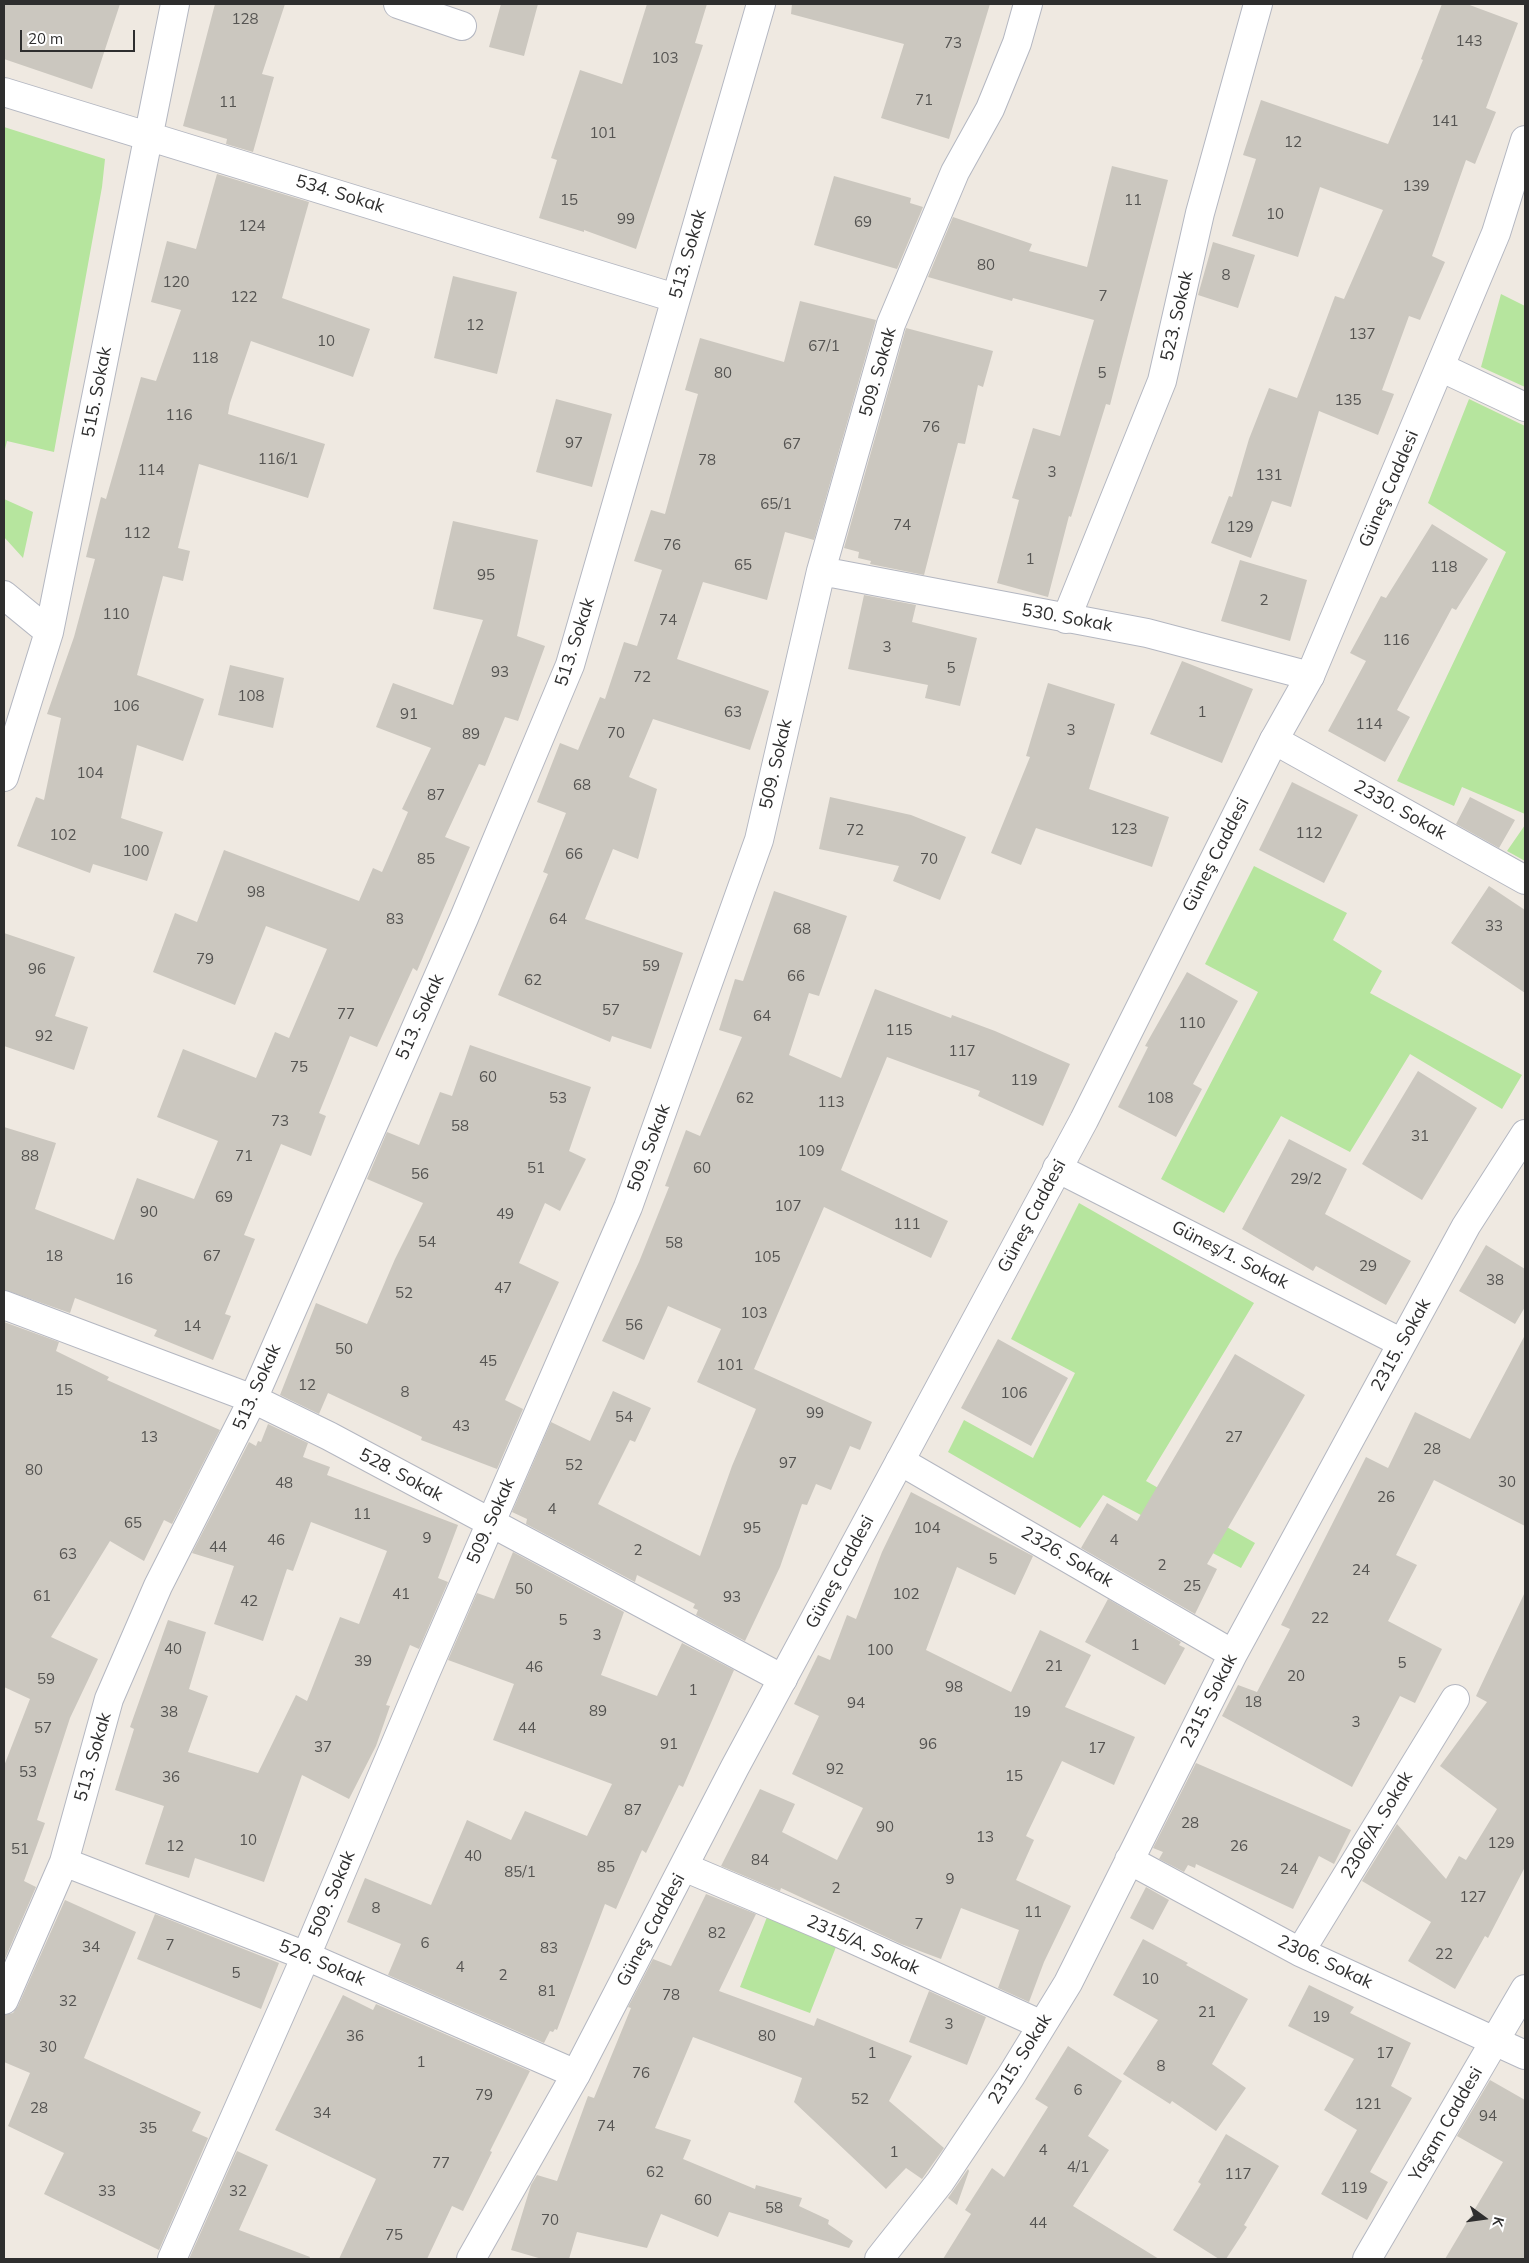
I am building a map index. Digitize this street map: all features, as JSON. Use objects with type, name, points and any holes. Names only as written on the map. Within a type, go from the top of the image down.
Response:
[{"type":"street","name":"515. Sokak","points":[[4,777],[49,632],[175,4]]},
{"type":"street","points":[[398,4],[462,26]]},
{"type":"street","name":"513. Sokak","points":[[4,2000],[64,1862],[109,1699],[158,1586],[253,1399],[464,918],[570,665],[761,4]]},
{"type":"street","name":"509. Sokak","points":[[172,2259],[306,1956],[490,1522],[628,1207],[759,840],[821,571],[891,324],[955,172],[990,109],[1017,43],[1028,4]]},
{"type":"street","name":"523. Sokak","points":[[1066,619],[1162,381],[1200,213],[1258,4]]},
{"type":"street","name":"534. Sokak","points":[[4,92],[675,298]]},
{"type":"street","name":"Güneş Caddesi","points":[[471,2259],[576,2074],[783,1679],[1057,1168],[1274,740],[1310,676],[1496,233],[1525,140]]},
{"type":"street","points":[[1440,367],[1525,406]]},
{"type":"street","name":"530. Sokak","points":[[821,571],[1147,633],[1310,676]]},
{"type":"street","points":[[4,595],[49,632]]},
{"type":"street","name":"2330. Sokak","points":[[1274,740],[1525,880]]},
{"type":"street","name":"2315. Sokak","points":[[879,2259],[940,2182],[1011,2076],[1068,1983],[1128,1860],[1233,1654],[1466,1226],[1525,1134]]},
{"type":"street","name":"Güneş/1. Sokak","points":[[1057,1168],[1402,1342]]},
{"type":"street","name":"528. Sokak","points":[[4,1305],[253,1399],[329,1436],[783,1679]]},
{"type":"street","name":"2326. Sokak","points":[[900,1461],[1233,1654]]},
{"type":"street","name":"2306/A. Sokak","points":[[1300,1952],[1454,1699]]},
{"type":"street","name":"2306. Sokak","points":[[1128,1860],[1300,1952],[1525,2055]]},
{"type":"street","name":"526. Sokak","points":[[64,1862],[306,1956],[576,2074]]},
{"type":"street","name":"2315/A. Sokak","points":[[684,1867],[837,1932],[1042,2024]]},
{"type":"street","name":"Yaşam Caddesi","points":[[1367,2259],[1525,1990]]},
{"type":"green space","points":[[4,127],[105,159],[102,187],[54,452],[7,441],[4,453]]},
{"type":"green space","points":[[1501,294],[1525,306],[1525,387],[1481,367]]},
{"type":"green space","points":[[1469,399],[1525,426],[1525,814],[1462,787],[1454,806],[1397,781],[1506,552],[1428,503]]},
{"type":"green space","points":[[4,499],[33,512],[23,558],[4,537]]},
{"type":"green space","points":[[1525,825],[1525,861],[1507,851]]},
{"type":"green space","points":[[1254,866],[1347,913],[1333,940],[1382,971],[1370,993],[1522,1075],[1502,1109],[1410,1054],[1350,1152],[1281,1116],[1224,1213],[1161,1179],[1258,992],[1205,964]]},
{"type":"green space","points":[[1079,1203],[1254,1303],[1146,1481],[1255,1543],[1241,1568],[1103,1495],[1080,1528],[948,1452],[964,1420],[1033,1458],[1075,1373],[1011,1339]]},
{"type":"green space","points":[[767,1917],[836,1947],[810,2013],[740,1987]]},
{"type":"building","points":[[4,4],[120,4],[92,89],[4,59]]},
{"type":"building","points":[[215,4],[285,4],[262,74],[274,77],[253,152],[226,144],[227,139],[183,126]]},
{"type":"building","points":[[501,4],[538,4],[524,56],[489,47]]},
{"type":"building","points":[[647,4],[707,4],[695,43],[703,45],[636,249],[584,230],[584,232],[539,218],[557,160],[551,158],[580,70],[622,84]]},
{"type":"building","points":[[792,4],[990,4],[949,139],[881,118],[904,44],[791,14]]},
{"type":"building","points":[[1442,4],[1467,4],[1518,23],[1486,108],[1496,112],[1475,164],[1466,160],[1432,256],[1445,262],[1420,320],[1409,316],[1382,390],[1394,394],[1378,435],[1319,411],[1291,507],[1272,501],[1251,558],[1211,543],[1229,496],[1232,497],[1249,439],[1269,388],[1297,398],[1335,296],[1344,299],[1383,210],[1320,187],[1298,257],[1232,236],[1256,159],[1243,155],[1261,100],[1388,144],[1423,60],[1421,59]]},
{"type":"building","points":[[1112,166],[1168,180],[1110,405],[1106,404],[1071,517],[1069,516],[1048,597],[997,583],[1019,500],[1012,498],[1033,428],[1060,436],[1094,320],[1013,298],[1012,301],[928,277],[953,217],[1032,244],[1029,251],[1087,267]]},
{"type":"building","points":[[217,174],[309,202],[282,298],[370,329],[353,377],[251,341],[228,414],[325,444],[308,498],[199,464],[178,548],[190,551],[183,581],[163,576],[137,675],[204,699],[183,761],[137,745],[121,818],[163,832],[147,881],[93,864],[90,873],[17,846],[36,797],[44,800],[61,718],[47,714],[74,637],[95,559],[86,557],[101,497],[106,499],[141,377],[156,381],[181,310],[151,302],[167,241],[196,249]]},
{"type":"building","points":[[834,176],[911,198],[910,203],[923,207],[897,269],[814,245]]},
{"type":"building","points":[[1213,242],[1255,255],[1238,308],[1198,295]]},
{"type":"building","points":[[453,276],[517,292],[497,374],[434,358]]},
{"type":"building","points":[[800,301],[876,320],[814,540],[785,532],[767,600],[703,582],[677,659],[769,691],[750,750],[653,719],[629,777],[657,789],[638,859],[613,849],[585,919],[683,953],[651,1049],[612,1036],[610,1042],[498,995],[548,874],[543,872],[566,813],[537,802],[560,743],[578,750],[600,697],[605,699],[624,642],[637,646],[662,570],[634,561],[651,510],[665,514],[698,394],[685,390],[700,338],[784,362]]},
{"type":"building","points":[[906,328],[993,351],[983,387],[978,385],[965,444],[958,443],[924,575],[870,564],[871,561],[858,558],[859,552],[844,548]]},
{"type":"building","points":[[556,399],[612,414],[592,487],[536,472]]},
{"type":"building","points":[[453,521],[538,540],[517,636],[545,646],[518,721],[505,717],[485,766],[479,764],[445,837],[470,847],[417,971],[413,968],[377,1047],[350,1036],[319,1113],[326,1116],[311,1156],[281,1144],[244,1235],[255,1239],[225,1314],[231,1316],[213,1360],[154,1336],[157,1330],[75,1298],[70,1313],[5,1290],[4,1127],[56,1143],[35,1209],[114,1240],[137,1178],[194,1199],[218,1141],[157,1117],[183,1049],[256,1078],[275,1032],[289,1038],[327,949],[266,926],[235,1005],[153,972],[175,913],[197,922],[224,850],[359,901],[373,868],[382,872],[408,812],[402,809],[431,748],[376,727],[393,683],[453,705],[483,620],[433,609]]},
{"type":"building","points":[[1432,524],[1488,559],[1456,610],[1452,608],[1397,710],[1410,717],[1385,762],[1328,731],[1366,661],[1350,653],[1381,596],[1386,598]]},
{"type":"building","points":[[1240,560],[1307,580],[1290,641],[1221,621]]},
{"type":"building","points":[[864,595],[916,605],[912,622],[977,638],[960,706],[925,698],[928,685],[848,669]]},
{"type":"building","points":[[1182,661],[1253,689],[1222,763],[1150,734]]},
{"type":"building","points":[[230,665],[284,678],[273,728],[218,715]]},
{"type":"building","points":[[1048,683],[1115,704],[1089,789],[1169,817],[1152,867],[1036,828],[1021,865],[991,853],[1030,757],[1026,756]]},
{"type":"building","points":[[1292,782],[1358,815],[1324,883],[1259,850]]},
{"type":"building","points":[[830,797],[911,815],[966,837],[940,900],[893,881],[899,866],[819,849]]},
{"type":"building","points":[[1470,797],[1515,820],[1499,848],[1456,824]]},
{"type":"building","points":[[1489,886],[1525,910],[1525,993],[1451,943]]},
{"type":"building","points":[[774,891],[847,916],[819,996],[809,993],[789,1055],[841,1078],[875,989],[951,1018],[952,1015],[995,1031],[1070,1064],[1043,1126],[978,1096],[980,1091],[887,1057],[841,1170],[948,1221],[931,1258],[824,1207],[754,1369],[872,1422],[860,1450],[850,1446],[831,1490],[816,1484],[807,1505],[802,1504],[780,1567],[745,1641],[696,1615],[698,1610],[693,1608],[695,1604],[637,1575],[635,1582],[526,1524],[527,1519],[512,1512],[551,1422],[590,1441],[613,1391],[651,1408],[635,1442],[630,1440],[598,1504],[700,1556],[732,1466],[756,1409],[697,1382],[721,1329],[668,1306],[644,1360],[602,1341],[639,1262],[669,1187],[665,1186],[686,1130],[700,1136],[742,1037],[719,1030],[735,979],[743,981]]},
{"type":"building","points":[[4,933],[75,957],[55,1016],[88,1027],[74,1070],[4,1046]]},
{"type":"building","points":[[1187,972],[1238,1001],[1193,1084],[1202,1089],[1176,1137],[1118,1107],[1148,1047],[1145,1046]]},
{"type":"building","points":[[470,1045],[591,1087],[569,1151],[586,1159],[560,1211],[545,1203],[519,1263],[559,1282],[505,1400],[523,1409],[497,1469],[421,1440],[422,1437],[328,1393],[319,1414],[280,1395],[316,1303],[367,1324],[395,1259],[423,1203],[367,1179],[387,1132],[419,1145],[440,1092],[452,1096]]},
{"type":"building","points":[[1418,1071],[1477,1108],[1422,1200],[1362,1164]]},
{"type":"building","points":[[1289,1139],[1347,1169],[1325,1214],[1411,1261],[1386,1305],[1316,1266],[1313,1271],[1242,1229]]},
{"type":"building","points":[[1486,1245],[1525,1269],[1525,1307],[1515,1324],[1459,1291]]},
{"type":"building","points":[[4,1322],[59,1342],[56,1351],[109,1377],[107,1380],[220,1430],[172,1524],[164,1520],[144,1561],[110,1541],[51,1637],[98,1659],[70,1718],[37,1820],[45,1823],[24,1881],[36,1887],[4,1961],[4,1766],[30,1699],[4,1687]]},
{"type":"building","points":[[1525,1335],[1525,1526],[1434,1480],[1396,1555],[1417,1565],[1388,1621],[1442,1649],[1415,1703],[1400,1696],[1352,1787],[1222,1716],[1238,1685],[1257,1692],[1290,1629],[1281,1625],[1366,1457],[1388,1468],[1415,1412],[1470,1439]]},
{"type":"building","points":[[998,1339],[1068,1378],[1031,1446],[961,1408]]},
{"type":"building","points":[[1235,1354],[1305,1395],[1207,1564],[1217,1569],[1195,1614],[1081,1548],[1107,1503],[1137,1521]]},
{"type":"building","points":[[268,1424],[308,1443],[303,1457],[330,1467],[327,1475],[458,1525],[438,1578],[448,1582],[419,1649],[410,1645],[386,1705],[390,1706],[376,1746],[349,1799],[302,1775],[264,1882],[195,1858],[189,1878],[145,1864],[164,1806],[115,1790],[134,1729],[130,1727],[168,1620],[206,1632],[189,1689],[208,1696],[188,1752],[258,1773],[296,1695],[307,1701],[340,1617],[359,1624],[387,1551],[311,1522],[293,1571],[287,1569],[263,1641],[214,1624],[234,1566],[192,1553],[249,1442],[256,1446],[258,1441],[261,1442]]},
{"type":"building","points":[[911,1492],[1033,1556],[1015,1595],[957,1567],[926,1650],[1011,1692],[1040,1630],[1091,1655],[1065,1707],[1135,1737],[1114,1785],[1062,1761],[1026,1836],[1034,1840],[1016,1880],[1071,1906],[1044,1962],[1029,2002],[998,1988],[1019,1930],[961,1908],[941,1959],[901,1944],[781,1888],[780,1891],[721,1866],[760,1789],[795,1804],[782,1832],[837,1860],[863,1808],[792,1774],[819,1716],[794,1704],[818,1655],[830,1660],[847,1615],[856,1619],[882,1552]]},
{"type":"building","points":[[513,1552],[624,1612],[601,1675],[657,1696],[682,1643],[734,1670],[683,1787],[679,1785],[646,1853],[642,1850],[616,1909],[605,1904],[557,2030],[550,2031],[544,2043],[388,1975],[401,1944],[347,1922],[365,1878],[431,1905],[467,1820],[511,1840],[525,1811],[587,1836],[612,1784],[493,1740],[514,1684],[448,1660],[477,1593],[494,1599]]},
{"type":"building","points":[[1525,1592],[1525,1867],[1488,1938],[1485,1936],[1455,1989],[1408,1961],[1431,1922],[1362,1881],[1397,1824],[1446,1879],[1459,1856],[1466,1860],[1497,1809],[1440,1766],[1487,1702],[1476,1696]]},
{"type":"building","points":[[1108,1599],[1181,1642],[1179,1645],[1185,1648],[1165,1685],[1085,1642]]},
{"type":"building","points":[[1196,1763],[1351,1830],[1334,1864],[1319,1856],[1293,1909],[1196,1864],[1195,1868],[1188,1865],[1184,1872],[1159,1859],[1163,1852],[1153,1848]]},
{"type":"building","points":[[1146,1887],[1169,1900],[1153,1930],[1130,1918]]},
{"type":"building","points":[[706,1894],[756,1914],[719,1991],[814,2026],[817,2018],[912,2056],[889,2101],[944,2148],[922,2179],[906,2168],[886,2189],[794,2102],[802,2078],[693,2037],[655,2128],[691,2140],[683,2159],[755,2189],[756,2185],[802,2198],[799,2206],[829,2220],[828,2224],[853,2241],[849,2248],[729,2212],[718,2237],[661,2214],[647,2248],[577,2232],[569,2259],[542,2259],[511,2250],[531,2185],[537,2175],[557,2181],[588,2096],[594,2098],[631,2008],[628,2007],[653,1959],[671,1966]]},
{"type":"building","points":[[65,1900],[136,1932],[84,2058],[201,2112],[192,2131],[208,2138],[159,2250],[44,2194],[64,2153],[8,2126],[30,2073],[4,2062],[4,2015],[13,2013],[18,2006]]},
{"type":"building","points":[[155,1914],[279,1963],[261,2009],[137,1959]]},
{"type":"building","points":[[1143,1939],[1248,1999],[1212,2064],[1246,2088],[1216,2131],[1172,2101],[1170,2104],[1123,2074],[1158,2020],[1113,1995]]},
{"type":"building","points":[[1309,1985],[1354,2007],[1350,2013],[1411,2043],[1391,2086],[1412,2098],[1370,2172],[1388,2182],[1367,2220],[1321,2194],[1357,2130],[1324,2110],[1354,2059],[1288,2026]]},
{"type":"building","points":[[929,1991],[986,2017],[967,2065],[909,2042]]},
{"type":"building","points":[[343,1995],[373,2010],[376,2004],[530,2071],[490,2151],[492,2152],[463,2211],[452,2206],[427,2259],[339,2259],[376,2179],[275,2130]]},
{"type":"building","points":[[1068,2046],[1122,2081],[1088,2136],[1109,2150],[1073,2206],[1159,2259],[943,2259],[971,2214],[965,2210],[992,2168],[1004,2177],[1048,2107],[1035,2099]]},
{"type":"building","points":[[1490,2080],[1525,2100],[1525,2259],[1445,2259],[1503,2162],[1457,2136]]},
{"type":"building","points":[[1226,2134],[1279,2166],[1244,2225],[1247,2227],[1226,2259],[1219,2259],[1173,2230],[1201,2184],[1198,2182]]},
{"type":"building","points":[[237,2151],[268,2165],[239,2230],[310,2257],[309,2259],[189,2259]]},
{"type":"building","points":[[968,2169],[969,2171],[957,2205],[948,2198]]}]
